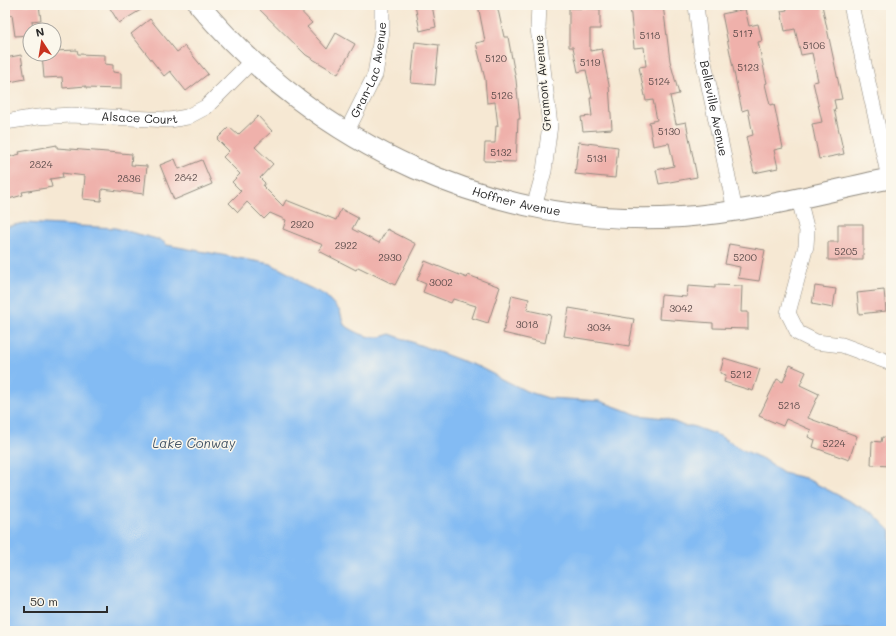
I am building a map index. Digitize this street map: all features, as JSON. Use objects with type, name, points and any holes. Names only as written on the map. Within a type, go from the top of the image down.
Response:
[{"type":"main road","name":"Hoffner Avenue","points":[[199,5],[221,31],[252,61],[312,110],[346,133],[399,162],[436,178],[494,197],[534,207],[589,216],[641,219],[681,217],[736,211],[799,199],[890,178]]},
{"type":"street","name":"Gran-Lac Avenue","points":[[346,133],[375,74],[382,31],[382,5]]},
{"type":"street","name":"Gramont Avenue","points":[[534,207],[544,171],[550,125],[538,28],[539,5]]},
{"type":"street","name":"Belleville Avenue","points":[[696,5],[701,48],[736,211]]},
{"type":"street","points":[[851,5],[890,178]]},
{"type":"street","name":"Alsace Court","points":[[5,122],[38,117],[71,115],[170,120],[187,117],[206,107],[252,61]]},
{"type":"street","points":[[799,199],[806,231],[806,246],[788,313],[798,333],[816,342],[842,345],[891,363]]},
{"type":"water","name":"Lake Conway","points":[[24,223],[115,228],[161,240],[167,245],[271,264],[290,274],[304,285],[325,295],[340,311],[344,325],[366,336],[378,337],[390,334],[479,367],[526,391],[548,398],[600,401],[638,415],[665,418],[684,426],[692,426],[720,436],[741,449],[763,459],[783,473],[805,478],[874,514],[891,531],[891,631],[5,631],[5,227]]},
{"type":"building","points":[[5,5],[39,5],[41,20],[22,22],[22,36],[15,36],[12,15],[5,16]]},
{"type":"building","points":[[108,5],[149,5],[119,23]]},
{"type":"building","points":[[255,5],[295,5],[312,23],[307,27],[327,49],[336,33],[355,44],[338,74],[306,55]]},
{"type":"building","points":[[415,5],[432,5],[436,27],[420,31]]},
{"type":"building","points":[[478,5],[497,5],[504,37],[508,37],[516,80],[520,119],[518,119],[516,162],[484,161],[485,143],[495,143],[496,126],[498,126],[495,102],[487,103],[485,79],[476,43],[485,41]]},
{"type":"building","points":[[630,5],[663,5],[670,61],[679,94],[670,96],[676,124],[686,122],[697,177],[659,184],[656,170],[674,166],[669,143],[653,146],[649,122],[657,120],[653,100],[646,101],[639,67],[646,66],[644,47],[634,48]]},
{"type":"building","points":[[786,5],[822,5],[842,99],[834,100],[836,109],[834,109],[844,154],[819,159],[812,124],[822,122],[813,82],[818,81],[812,53],[801,55],[795,29],[785,31],[781,11],[787,10]]},
{"type":"building","points":[[569,8],[600,9],[600,29],[590,29],[590,51],[602,49],[609,85],[612,129],[583,131],[581,117],[592,116],[590,98],[592,98],[586,70],[578,72],[573,47],[569,47]]},
{"type":"building","points":[[745,9],[749,26],[758,24],[762,41],[758,42],[767,83],[765,84],[770,105],[774,104],[783,148],[774,150],[778,168],[754,173],[746,137],[753,135],[748,109],[742,111],[722,14]]},
{"type":"building","points":[[150,19],[177,52],[185,46],[208,74],[186,91],[170,71],[164,76],[131,34]]},
{"type":"building","points":[[415,42],[439,45],[435,85],[411,83]]},
{"type":"building","points":[[77,50],[78,54],[105,55],[105,64],[113,65],[113,72],[121,73],[121,89],[86,88],[86,86],[63,88],[62,77],[44,78],[43,62],[62,62],[62,51]]},
{"type":"building","points":[[21,55],[25,79],[5,83],[5,58]]},
{"type":"building","points":[[258,116],[272,131],[255,147],[273,164],[260,178],[265,183],[263,186],[283,206],[286,200],[336,220],[341,209],[358,218],[352,229],[379,243],[387,229],[416,244],[395,285],[358,267],[356,270],[319,251],[323,245],[283,229],[286,220],[270,213],[264,219],[247,202],[238,212],[229,203],[241,191],[232,182],[240,174],[223,157],[229,151],[217,139],[229,127],[238,135]]},
{"type":"building","points":[[579,142],[618,147],[615,178],[575,174]]},
{"type":"building","points":[[57,145],[57,148],[132,154],[131,165],[147,166],[144,194],[102,189],[101,201],[83,199],[85,176],[62,173],[63,177],[50,179],[52,187],[22,192],[23,195],[5,200],[5,158],[20,154],[19,152]]},
{"type":"building","points":[[175,159],[179,169],[202,160],[212,184],[174,200],[160,165]]},
{"type":"building","points":[[838,224],[863,224],[863,260],[828,260],[828,242],[838,242]]},
{"type":"building","points":[[729,244],[765,250],[759,281],[738,278],[740,267],[725,264]]},
{"type":"building","points":[[425,261],[467,278],[468,275],[500,287],[488,323],[472,318],[476,306],[453,299],[451,303],[423,292],[426,284],[417,280]]},
{"type":"building","points":[[715,285],[742,286],[741,312],[748,312],[748,329],[713,328],[713,323],[659,319],[661,295],[687,297],[688,286],[715,288]]},
{"type":"building","points":[[815,286],[836,289],[833,308],[812,304]]},
{"type":"building","points":[[884,290],[886,311],[859,314],[857,293]]},
{"type":"building","points":[[512,295],[529,299],[527,310],[551,315],[545,343],[503,333]]},
{"type":"building","points":[[569,308],[634,319],[629,346],[564,336]]},
{"type":"building","points":[[724,358],[760,369],[753,391],[724,382],[726,375],[720,373]]},
{"type":"building","points":[[790,365],[806,372],[800,385],[819,394],[808,418],[857,436],[849,460],[813,447],[815,440],[808,437],[811,430],[786,419],[783,426],[759,416],[777,379],[783,382]]},
{"type":"building","points":[[882,437],[891,438],[891,466],[871,465],[872,441],[881,442]]}]
